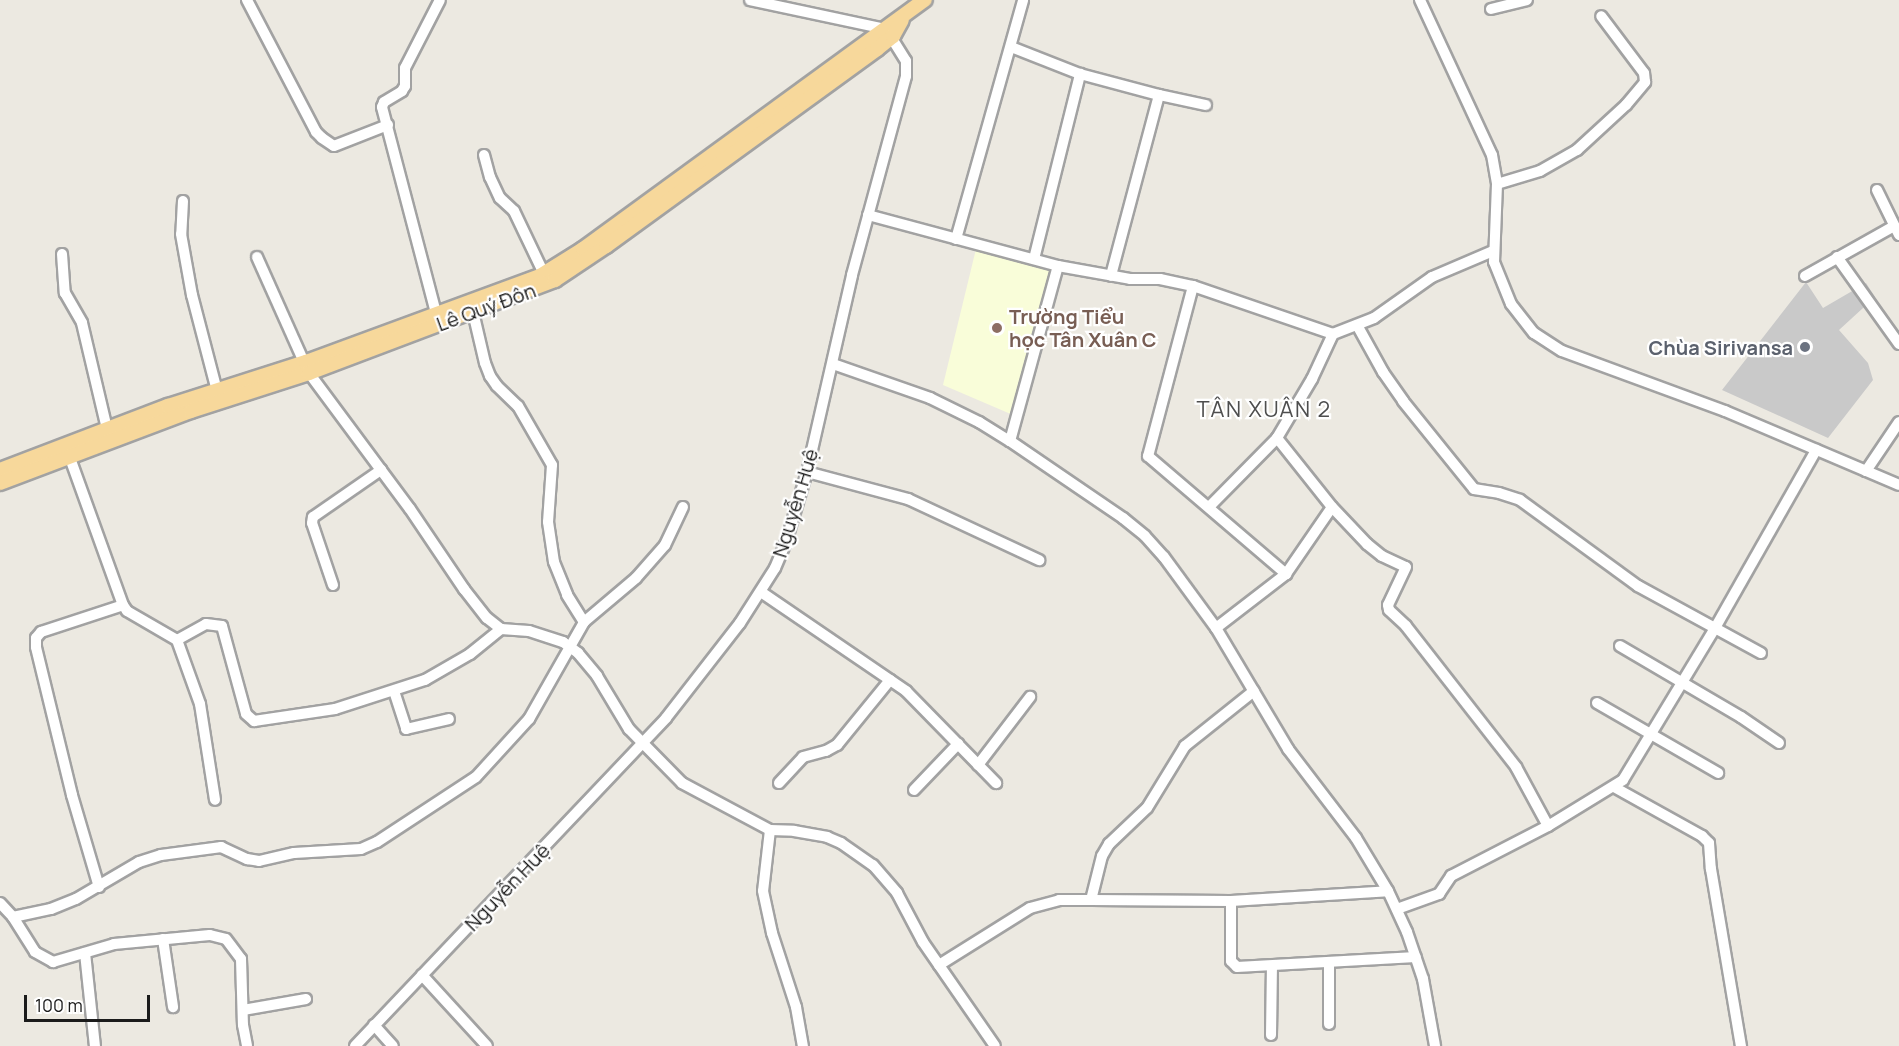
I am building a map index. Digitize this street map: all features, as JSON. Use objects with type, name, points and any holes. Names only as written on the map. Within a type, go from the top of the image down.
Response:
[{"type":"main road","name":"Lê Quý Đôn","points":[[0,483],[308,367],[473,312],[555,280],[890,33],[906,13],[925,0]]},
{"type":"main road","name":"Lê Quý Đôn","points":[[0,470],[107,429],[217,391],[308,367],[436,313],[544,274],[662,199]]},
{"type":"street","points":[[247,0],[316,132],[322,138],[334,146],[387,125]]},
{"type":"street","points":[[436,313],[382,108],[384,102],[402,91],[405,86],[405,68],[440,0]]},
{"type":"street","points":[[750,0],[890,33]]},
{"type":"street","points":[[956,239],[1023,0]]},
{"type":"street","points":[[1420,0],[1492,155],[1497,184],[1493,251],[1498,277],[1511,304],[1524,322],[1547,343],[1585,360],[1734,414],[1899,485]]},
{"type":"street","points":[[1491,9],[1527,0]]},
{"type":"street","points":[[1497,184],[1540,171],[1577,150],[1626,105],[1645,82],[1644,74],[1601,16]]},
{"type":"street","name":"Nguyễn Huệ","points":[[355,1046],[642,745],[700,676],[761,592],[786,542],[807,472],[868,215],[906,76],[906,61],[890,33]]},
{"type":"street","points":[[1011,47],[1080,74],[1206,105]]},
{"type":"street","points":[[1034,259],[1080,74]]},
{"type":"street","points":[[1112,276],[1160,95]]},
{"type":"street","points":[[484,155],[490,177],[500,198],[514,211],[544,274]]},
{"type":"street","points":[[1805,276],[1837,257],[1897,230],[1877,190]]},
{"type":"street","points":[[183,201],[182,234],[192,295],[217,391]]},
{"type":"street","points":[[868,215],[1058,266],[1112,276],[1160,279],[1193,286],[1333,334],[1388,309],[1438,274],[1493,251]]},
{"type":"street","points":[[62,254],[65,293],[82,323],[107,429]]},
{"type":"street","points":[[257,256],[308,367],[464,590],[501,629],[529,631],[569,646],[589,663],[619,715],[642,745],[682,783],[770,830],[827,837],[841,843],[873,865],[897,893],[919,936],[995,1046]]},
{"type":"street","points":[[1837,257],[1899,344]]},
{"type":"street","points":[[1010,441],[1058,266]]},
{"type":"street","points":[[1193,286],[1148,456],[1153,463],[1209,507],[1286,574]]},
{"type":"street","points":[[473,312],[490,376],[496,386],[518,406],[552,465],[548,522],[554,562],[567,595],[585,622]]},
{"type":"street","points":[[1357,325],[1403,401],[1474,489],[1504,494],[1520,500],[1638,586],[1761,653]]},
{"type":"street","points":[[1209,507],[1277,438],[1312,379],[1333,334]]},
{"type":"street","points":[[833,363],[930,398],[979,422],[1123,518],[1145,536],[1164,557],[1216,628],[1288,749],[1356,838],[1388,891],[1416,957],[1427,998],[1435,1046]]},
{"type":"street","points":[[1866,471],[1899,422]]},
{"type":"street","points":[[1277,438],[1332,507],[1376,552],[1406,567],[1388,605],[1389,610],[1406,626],[1516,767],[1548,826]]},
{"type":"street","points":[[1397,909],[1439,894],[1451,876],[1548,826],[1614,787],[1626,777],[1715,628],[1816,450]]},
{"type":"street","points":[[70,458],[123,605],[128,611],[177,640],[200,704],[215,800]]},
{"type":"street","points":[[333,585],[312,523],[313,518],[381,470]]},
{"type":"street","points":[[807,472],[908,499],[1039,560]]},
{"type":"street","points":[[7,915],[51,909],[99,887],[139,862],[161,855],[221,847],[247,859],[259,861],[294,853],[368,847],[476,777],[529,719],[569,646],[585,622],[650,564],[674,530],[683,507]]},
{"type":"street","points":[[1216,628],[1286,574],[1332,507]]},
{"type":"street","points":[[761,592],[919,702],[996,783]]},
{"type":"street","points":[[99,887],[72,795],[36,647],[36,638],[41,632],[123,605]]},
{"type":"street","points":[[177,640],[206,624],[222,626],[246,714],[251,720],[277,719],[325,711],[394,691],[446,670],[491,639],[501,629]]},
{"type":"street","points":[[1620,646],[1683,682],[1779,743]]},
{"type":"street","points":[[779,783],[803,757],[826,751],[837,745],[890,680]]},
{"type":"street","points":[[394,691],[406,729],[449,719]]},
{"type":"street","points":[[1090,900],[1102,856],[1108,844],[1147,808],[1185,746],[1254,691]]},
{"type":"street","points":[[978,765],[1030,697]]},
{"type":"street","points":[[1596,703],[1718,773]]},
{"type":"street","points":[[914,790],[958,744]]},
{"type":"street","points":[[1614,787],[1702,836],[1709,843],[1711,869],[1741,1046]]},
{"type":"street","points":[[770,830],[763,891],[772,933],[796,1007],[803,1046]]},
{"type":"street","points":[[939,965],[1030,908],[1051,902],[1230,901],[1388,891]]},
{"type":"street","points":[[1230,901],[1232,964],[1240,968],[1416,957]]},
{"type":"street","points":[[0,903],[40,957],[53,962],[114,944],[210,935],[226,939],[241,959],[247,1046]]},
{"type":"street","points":[[163,939],[173,1007]]},
{"type":"street","points":[[85,953],[95,1046]]},
{"type":"street","points":[[1329,962],[1329,1024]]},
{"type":"street","points":[[1270,1035],[1272,966]]},
{"type":"street","points":[[422,975],[487,1046]]},
{"type":"street","points":[[243,1010],[306,999]]},
{"type":"street","points":[[374,1025],[393,1046]]},
{"type":"shaded area","name":"Trường Tiểu học Tân Xuân C","points":[[976,249],[1054,271],[1013,415],[943,385]]},
{"type":"shaded area","name":"Chùa Sirivansa","points":[[1806,282],[1823,308],[1866,283],[1875,297],[1839,330],[1868,363],[1873,380],[1828,438],[1722,390]]},
{"type":"place","name":"Trường Tiểu học Tân Xuân C","points":[[997,328]]},
{"type":"place","name":"Chùa Sirivansa","points":[[1805,347]]},
{"type":"district","name":"TÂN XUÂN 2","points":[[1264,410]]}]
